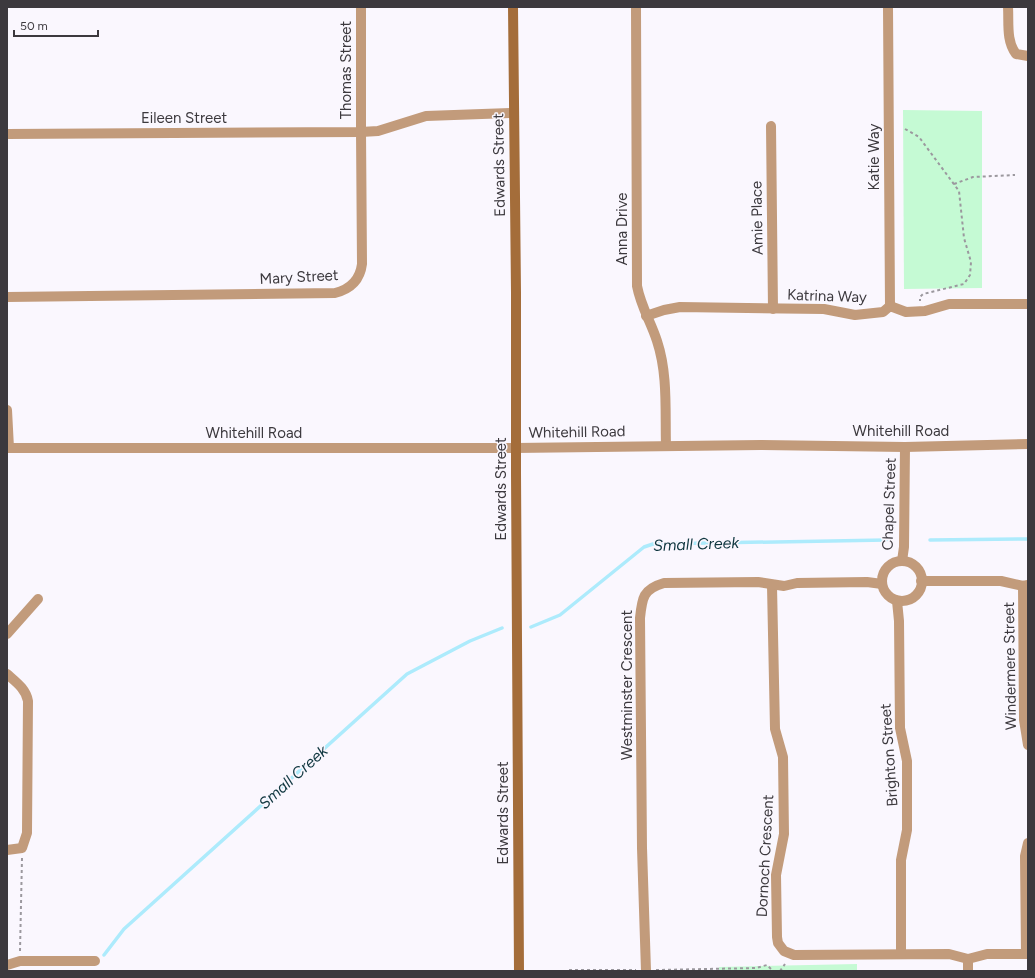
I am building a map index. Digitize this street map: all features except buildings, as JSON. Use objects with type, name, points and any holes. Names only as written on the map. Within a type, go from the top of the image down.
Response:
[{"type":"main road","name":"Edwards Street","points":[[513,7],[516,292],[515,448],[519,971]]},
{"type":"street","name":"Thomas Street","points":[[361,7],[361,132]]},
{"type":"street","name":"Anna Drive","points":[[636,7],[638,286],[640,303],[657,342],[664,373],[666,446]]},
{"type":"street","name":"Katie Way","points":[[888,7],[890,306]]},
{"type":"street","points":[[1008,7],[1011,48],[1016,54],[1028,56]]},
{"type":"street","points":[[361,132],[378,131],[426,116],[513,114]]},
{"type":"street","name":"Amie Place","points":[[771,126],[773,309]]},
{"type":"street","name":"Eileen Street","points":[[7,134],[361,132]]},
{"type":"street","name":"Mary Street","points":[[7,297],[335,293],[343,291],[356,282],[361,274],[361,132]]},
{"type":"street","points":[[890,306],[906,312],[920,311],[949,304],[1028,304]]},
{"type":"street","name":"Katrina Way","points":[[646,316],[664,310],[680,308],[824,309],[855,315],[883,312],[890,306]]},
{"type":"street","points":[[7,410],[8,448]]},
{"type":"street","name":"Whitehill Road","points":[[8,448],[515,448],[666,446],[905,447],[1028,444]]},
{"type":"street","name":"Chapel Street","points":[[902,561],[904,547],[905,447]]},
{"type":"street","points":[[902,561],[907,562],[917,568],[922,581],[919,591],[915,596],[909,600],[897,601],[887,595],[882,584],[885,571],[889,566],[902,561]]},
{"type":"street","points":[[922,581],[1001,580],[1026,586]]},
{"type":"street","name":"Westminster Crescent","points":[[646,971],[642,832],[641,603],[645,594],[653,586],[664,583],[758,582],[772,586],[784,586],[797,583],[867,582],[882,584]]},
{"type":"street","name":"Dornoch Crescent","points":[[772,586],[776,729],[783,757],[784,834],[776,875],[778,943],[784,951],[794,955],[949,954],[968,960]]},
{"type":"street","name":"Windermere Street","points":[[1026,586],[1024,720],[1028,745]]},
{"type":"street","points":[[7,634],[38,599]]},
{"type":"street","name":"Brighton Street","points":[[897,601],[899,620],[900,728],[907,761],[907,830],[901,860],[901,954]]},
{"type":"street","points":[[7,674],[22,688],[27,695],[28,702],[27,833],[22,848],[7,850]]},
{"type":"street","points":[[968,971],[968,960],[987,954],[1027,954],[1025,856],[1028,843]]},
{"type":"street","points":[[7,965],[20,961],[95,961]]},
{"type":"path","points":[[905,129],[919,137],[959,191],[962,206],[964,238],[970,262],[970,275],[964,284],[923,294],[920,297],[920,311]]},
{"type":"path","points":[[954,184],[973,177],[1015,176]]},
{"type":"path","points":[[20,961],[22,848]]},
{"type":"path","points":[[780,971],[785,964]]},
{"type":"path","points":[[713,969],[756,968],[767,965],[773,971]]},
{"type":"green space","points":[[903,110],[982,111],[982,288],[904,289]]},
{"type":"green space","points":[[857,964],[857,971],[719,971],[719,967]]},
{"type":"waterway","name":"Small Creek","points":[[930,540],[1028,539]]},
{"type":"waterway","name":"Small Creek","points":[[531,627],[560,615],[644,547],[653,544],[886,540]]},
{"type":"waterway","name":"Small Creek","points":[[104,955],[124,929],[407,674],[470,641],[502,628]]}]
